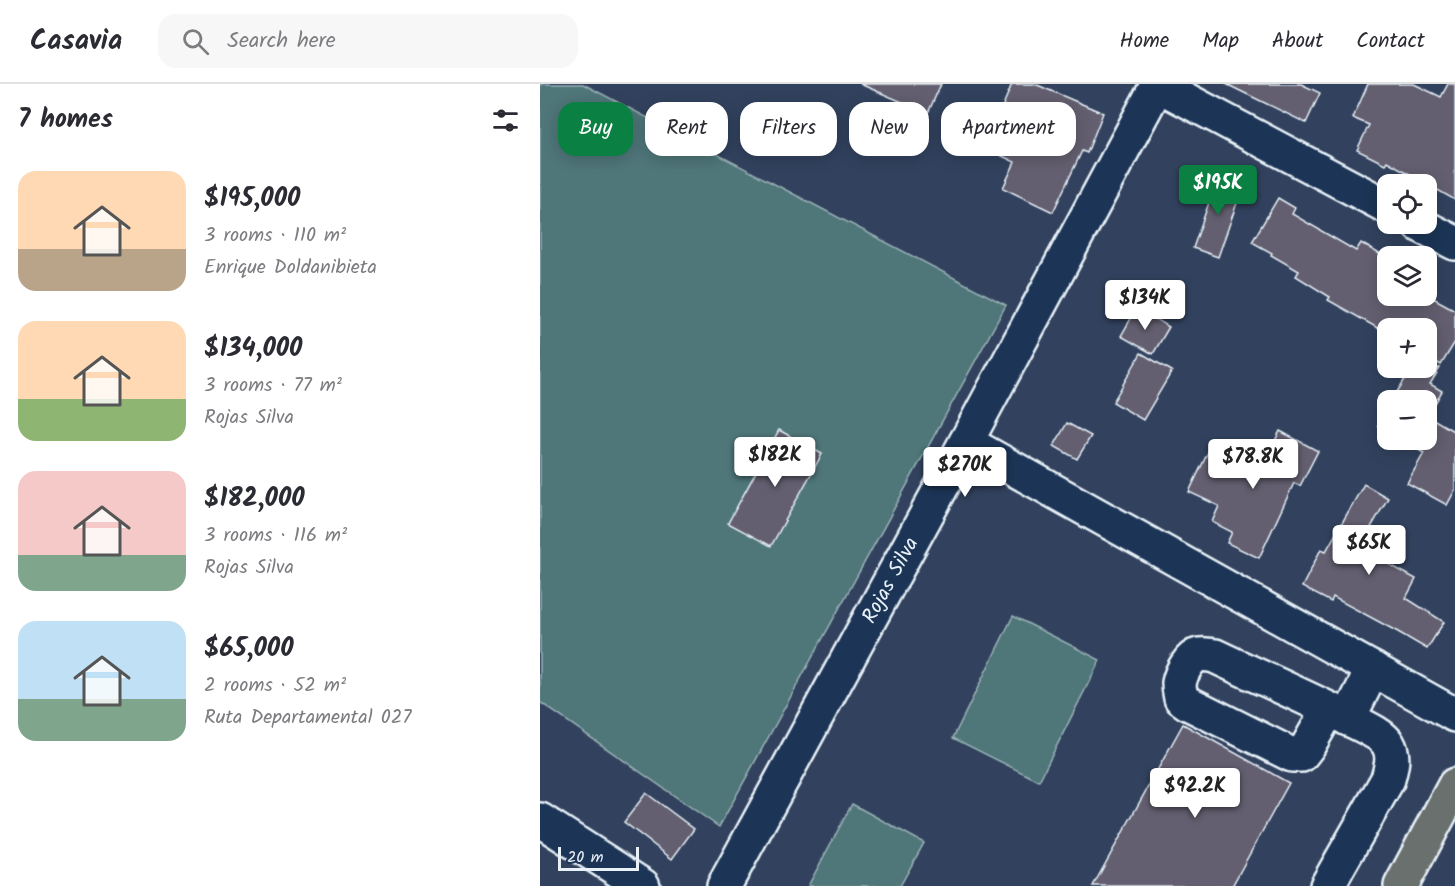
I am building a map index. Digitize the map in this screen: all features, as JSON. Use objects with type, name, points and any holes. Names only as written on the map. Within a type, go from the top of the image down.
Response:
[{"type":"main road","points":[[1401,886],[1455,785]]},
{"type":"street","points":[[1157,84],[1377,201]]},
{"type":"street","name":"Rojas Silva","points":[[724,886],[966,442],[1157,84]]},
{"type":"street","points":[[1437,234],[1455,243]]},
{"type":"street","points":[[966,442],[1455,715]]},
{"type":"street","points":[[1327,886],[1388,779],[1393,761],[1388,742],[1373,731],[1339,714],[1373,669]]},
{"type":"street","points":[[540,820],[643,886]]},
{"type":"green space","points":[[540,84],[583,84],[617,102],[558,102],[558,156],[633,156],[633,110],[645,116],[645,156],[721,156],[1006,305],[719,827],[540,702]]},
{"type":"green space","points":[[1013,616],[1100,660],[1039,781],[953,738]]},
{"type":"green space","points":[[852,804],[924,843],[900,886],[808,886]]},
{"type":"building","points":[[860,84],[941,84],[929,111],[929,102],[902,102]]},
{"type":"building","points":[[1012,84],[1035,84],[1103,113],[1087,153],[1082,151],[1053,212],[1003,188],[1015,162],[1002,156],[1076,156],[1076,102],[1004,102]]},
{"type":"building","points":[[1226,84],[1301,84],[1320,93],[1306,123]]},
{"type":"building","points":[[1368,84],[1414,84],[1441,97],[1448,84],[1455,84],[1455,200],[1437,190],[1437,174],[1410,174],[1387,161],[1385,164],[1357,150],[1369,125],[1353,118]]},
{"type":"building","points":[[1219,174],[1244,183],[1218,257],[1193,248]]},
{"type":"building","points":[[1278,198],[1295,208],[1292,214],[1356,251],[1361,243],[1377,252],[1377,306],[1437,306],[1437,300],[1455,310],[1455,342],[1441,365],[1437,363],[1437,318],[1377,318],[1377,328],[1328,300],[1330,297],[1296,276],[1299,271],[1252,242]]},
{"type":"building","points":[[1137,308],[1169,327],[1153,354],[1121,336]]},
{"type":"building","points":[[1141,353],[1172,371],[1143,420],[1113,402]]},
{"type":"building","points":[[1406,378],[1434,378],[1430,384],[1442,391],[1437,400],[1437,390],[1398,390]]},
{"type":"building","points":[[1437,421],[1455,432],[1455,490],[1447,505],[1407,483],[1424,453],[1419,450],[1437,450]]},
{"type":"building","points":[[1067,423],[1091,436],[1077,459],[1054,446]]},
{"type":"building","points":[[779,430],[822,454],[771,546],[728,523]]},
{"type":"building","points":[[1280,431],[1318,451],[1300,486],[1294,483],[1259,558],[1227,543],[1232,532],[1212,522],[1219,506],[1189,492],[1210,448],[1259,472]]},
{"type":"building","points":[[1364,484],[1388,498],[1359,548],[1416,579],[1406,598],[1444,622],[1427,649],[1333,597],[1331,602],[1302,587],[1321,549],[1326,551]]},
{"type":"building","points":[[1183,724],[1289,783],[1232,886],[1093,886]]},
{"type":"building","points":[[646,793],[694,829],[672,859],[624,822]]}]
